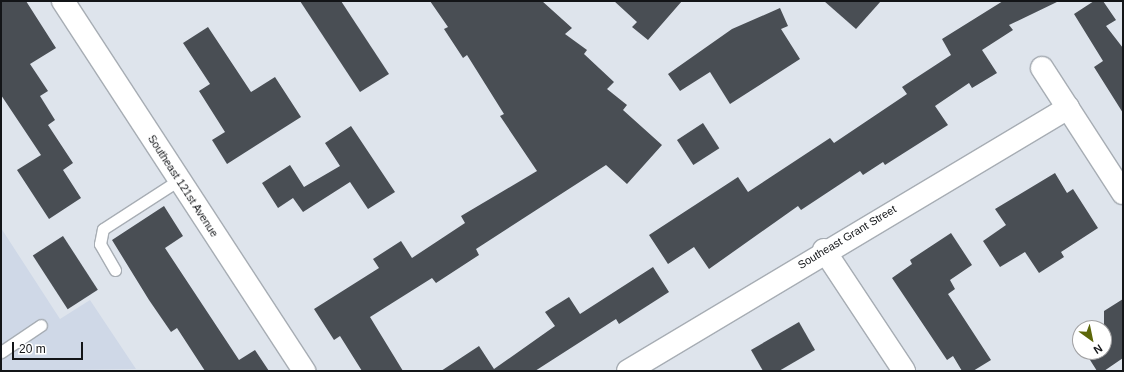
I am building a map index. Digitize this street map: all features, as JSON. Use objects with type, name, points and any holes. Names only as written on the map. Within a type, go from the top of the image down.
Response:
[{"type":"street","name":"Southeast 121st Avenue","points":[[63,1],[304,371]]},
{"type":"street","points":[[1042,68],[1123,193]]},
{"type":"street","name":"Southeast Grant Street","points":[[628,371],[824,250],[1068,108]]},
{"type":"street","points":[[824,250],[904,371]]},
{"type":"lane","points":[[115,270],[100,244],[103,229],[179,180]]},
{"type":"lane","points":[[1,352],[41,325]]},
{"type":"shaded area","points":[[1,228],[60,319],[90,300],[136,369],[1,371]]},
{"type":"building","points":[[1,1],[26,1],[56,48],[30,64],[48,91],[40,96],[55,120],[48,125],[73,163],[63,170],[81,198],[49,219],[17,170],[41,155],[1,95]]},
{"type":"building","points":[[300,1],[341,1],[389,74],[360,92]]},
{"type":"building","points":[[430,1],[542,1],[572,28],[565,34],[587,50],[584,54],[614,82],[607,89],[627,105],[623,110],[662,145],[627,184],[606,165],[476,249],[479,255],[436,283],[432,278],[370,317],[403,371],[362,371],[340,336],[334,340],[314,309],[379,268],[373,259],[401,241],[412,258],[465,223],[461,216],[537,171],[500,116],[504,114],[467,55],[463,58],[444,29],[448,27]]},
{"type":"building","points":[[614,1],[682,1],[648,40],[632,27],[637,22]]},
{"type":"building","points":[[824,1],[881,1],[856,29]]},
{"type":"building","points":[[1003,1],[1059,1],[1009,25],[1013,30],[982,50],[997,73],[972,88],[969,83],[935,106],[948,125],[885,165],[883,162],[863,175],[860,171],[801,210],[798,206],[709,269],[694,247],[668,264],[649,235],[738,177],[748,192],[830,138],[834,143],[907,94],[902,87],[951,55],[942,39]]},
{"type":"building","points":[[1094,1],[1103,1],[1116,20],[1106,26],[1123,48],[1123,113],[1094,67],[1103,61],[1074,14]]},
{"type":"building","points":[[780,8],[788,26],[781,29],[800,59],[730,104],[710,72],[680,91],[668,74],[732,29]]},
{"type":"building","points":[[208,27],[251,92],[275,77],[301,117],[227,164],[212,140],[225,132],[199,91],[210,84],[183,43]]},
{"type":"building","points":[[703,123],[719,148],[693,165],[677,140]]},
{"type":"building","points":[[351,126],[395,192],[368,209],[350,182],[303,212],[293,198],[278,208],[262,183],[290,165],[304,187],[340,166],[325,143]]},
{"type":"building","points":[[1055,173],[1067,193],[1073,189],[1098,228],[1061,252],[1064,257],[1039,273],[1025,252],[1000,267],[983,241],[1006,225],[995,209]]},
{"type":"building","points":[[164,206],[183,236],[165,248],[239,360],[255,350],[269,371],[205,371],[177,328],[171,332],[149,300],[112,240]]},
{"type":"building","points":[[951,233],[972,265],[950,280],[955,289],[948,294],[991,360],[973,371],[962,371],[953,356],[947,360],[892,278],[912,264],[910,260]]},
{"type":"building","points":[[63,236],[98,290],[68,309],[33,256]]},
{"type":"building","points":[[653,267],[669,292],[619,324],[616,319],[535,371],[441,371],[479,346],[494,369],[555,326],[545,312],[569,297],[580,314]]},
{"type":"building","points":[[1123,299],[1123,358],[1104,371],[1097,371],[1090,360],[1112,360],[1112,320],[1104,320],[1104,311]]},
{"type":"building","points":[[799,322],[815,350],[779,371],[763,371],[751,350]]}]
